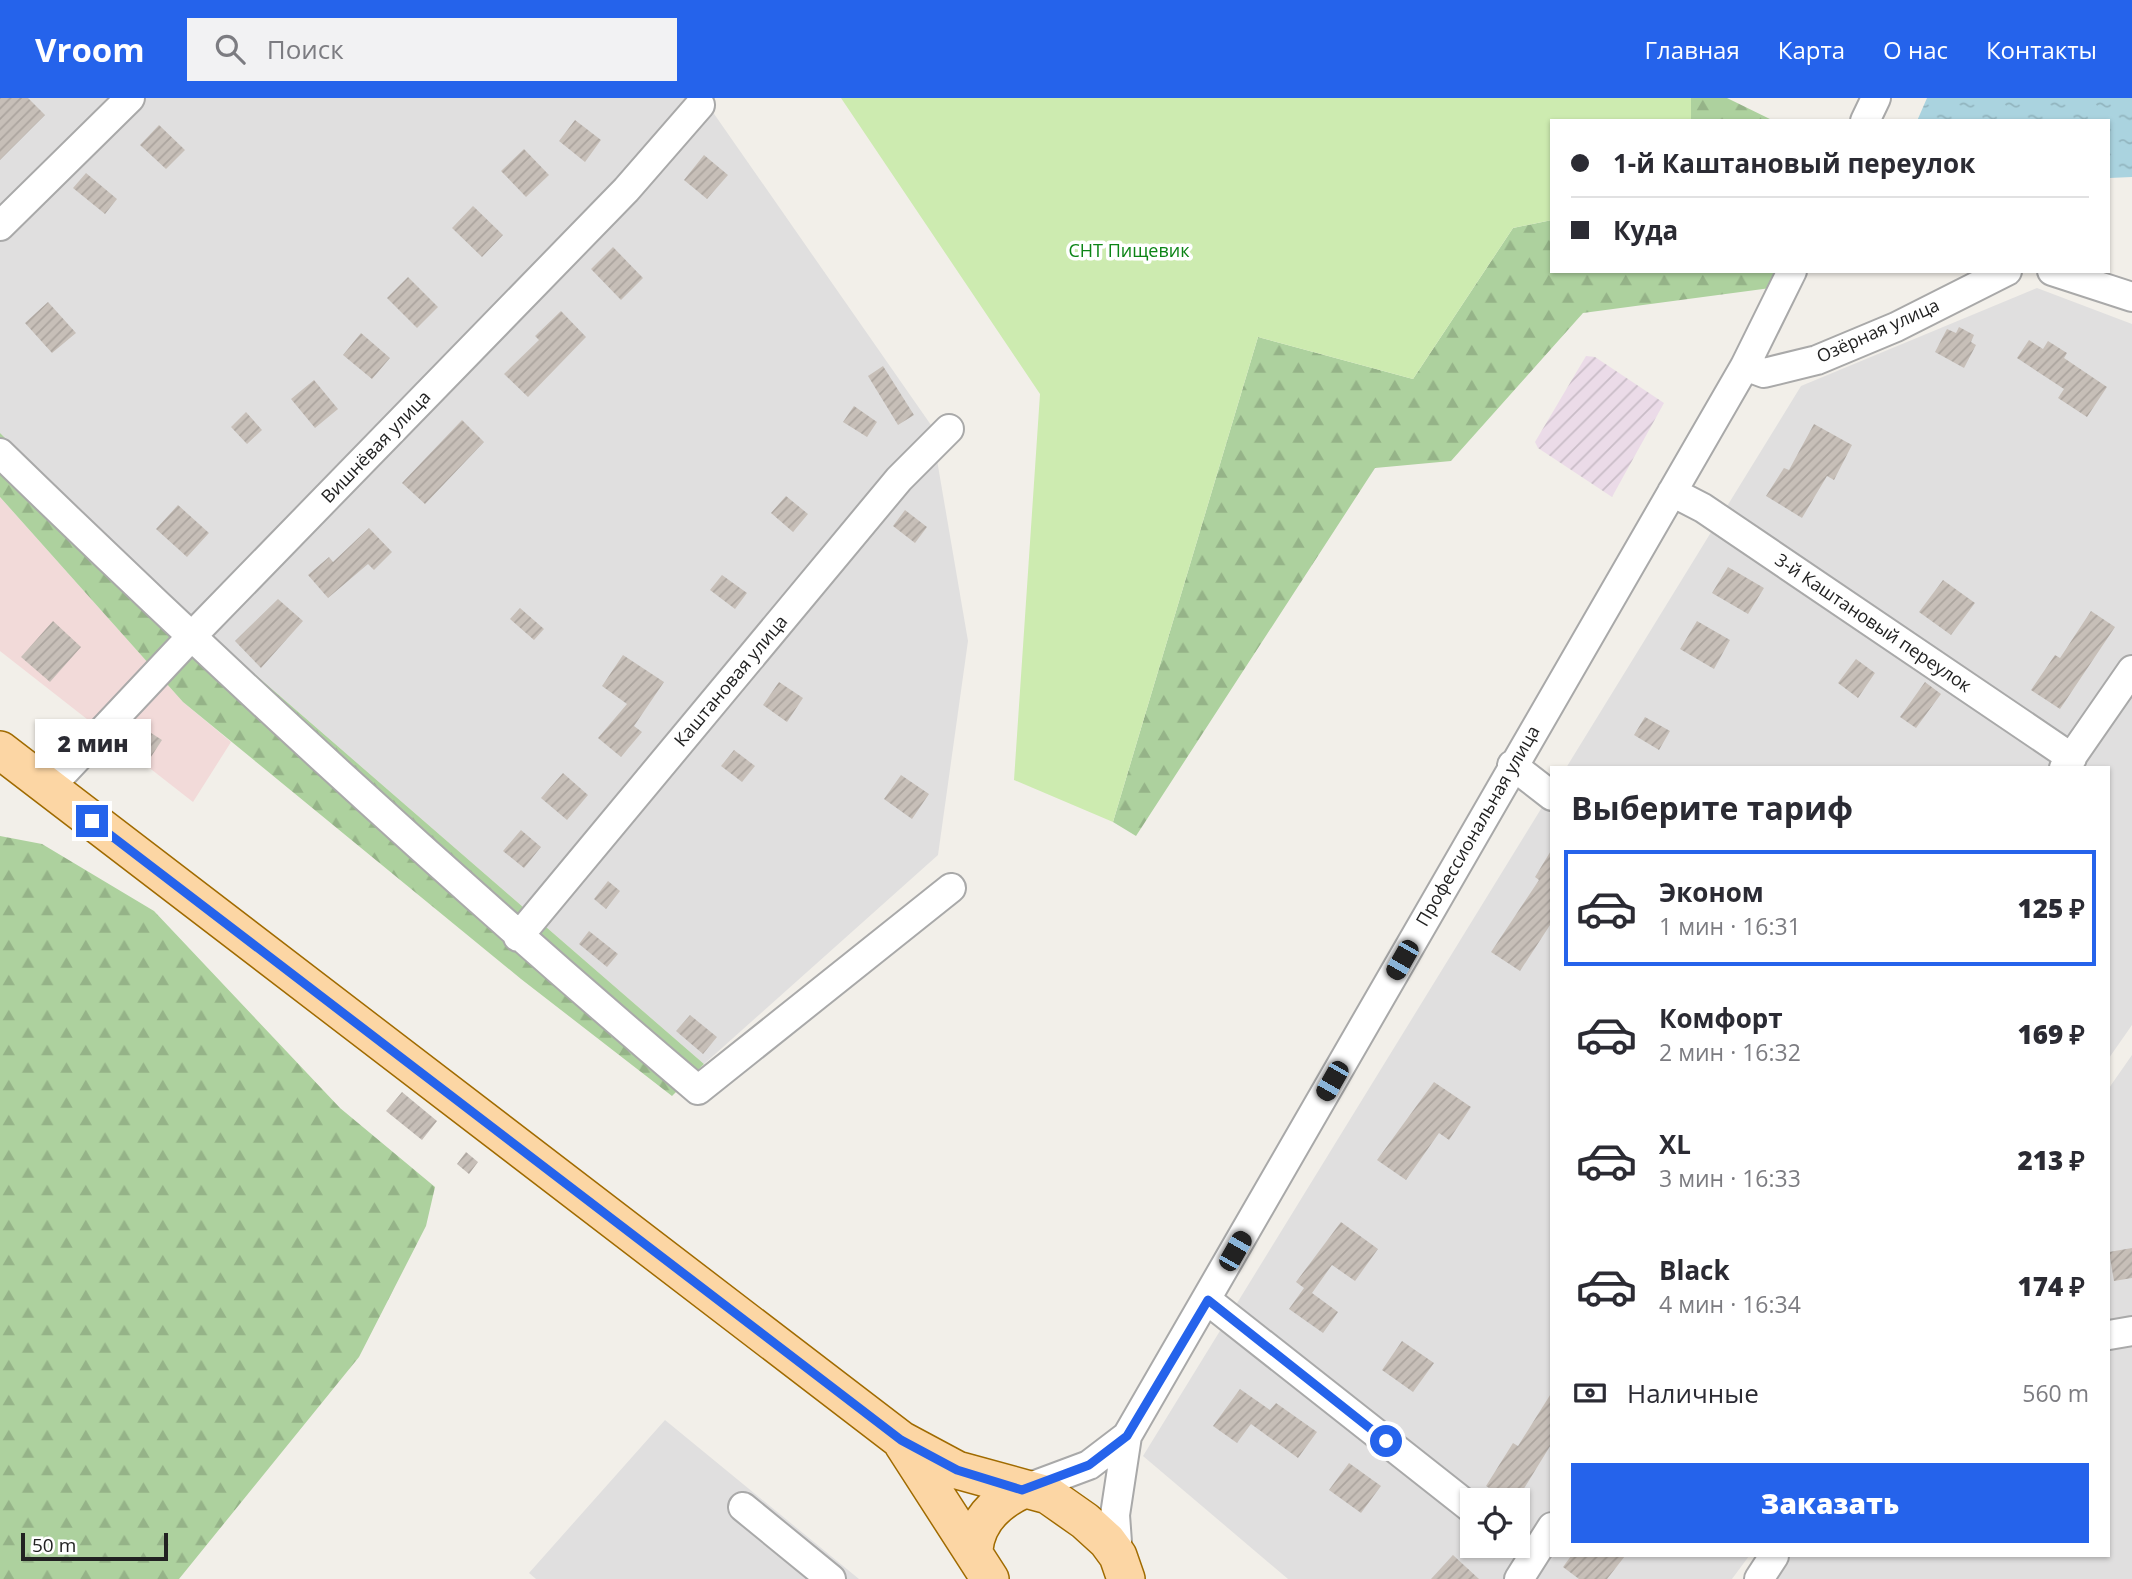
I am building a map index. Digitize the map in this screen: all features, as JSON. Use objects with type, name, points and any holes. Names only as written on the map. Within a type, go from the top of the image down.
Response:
[{"type":"main road","points":[[0,750],[901,1440],[957,1470],[1022,1490],[1037,1491],[1059,1503],[1097,1531],[1121,1571]]},
{"type":"main road","points":[[901,1440],[982,1564]]},
{"type":"main road","points":[[982,1564],[983,1520],[999,1503],[1022,1490]]},
{"type":"street","points":[[0,226],[130,98]]},
{"type":"street","points":[[1866,119],[1876,98]]},
{"type":"street","name":"Вишнёвая улица","points":[[49,788],[190,638],[626,190],[700,105]]},
{"type":"street","name":"Озёрная улица","points":[[1745,366],[1764,373],[1817,360],[1896,327],[2003,273]]},
{"type":"street","points":[[2058,273],[2132,297]]},
{"type":"street","name":"Профессиональная улица","points":[[1127,1436],[1208,1300],[1513,765],[1745,366],[1789,279]]},
{"type":"street","name":"Каштановая улица","points":[[518,937],[899,480],[949,429]]},
{"type":"street","points":[[0,453],[190,638],[518,937],[698,1090],[951,888]]},
{"type":"street","name":"3-й Каштановый переулок","points":[[1672,492],[1703,508],[2068,763]]},
{"type":"street","points":[[2068,763],[2132,670]]},
{"type":"street","points":[[1513,765],[1550,794]]},
{"type":"street","points":[[1208,1300],[1460,1500]]},
{"type":"street","points":[[2110,1335],[2132,1331]]},
{"type":"street","points":[[1022,1490],[1089,1465],[1127,1436]]},
{"type":"street","points":[[1121,1571],[1115,1515],[1118,1479],[1127,1436]]},
{"type":"street","points":[[743,1507],[831,1579]]},
{"type":"street","points":[[1523,1560],[1550,1529]]},
{"type":"street","points":[[1759,1579],[1773,1557]]},
{"type":"shaded area","points":[[0,98],[703,98],[931,425],[968,641],[938,855],[704,1064],[168,599],[0,433]]},
{"type":"shaded area","points":[[2037,288],[2132,324],[2132,1025],[2110,1057],[2110,766],[1567,766],[1801,386]]},
{"type":"shaded area","points":[[1586,356],[1595,357],[1664,403],[1612,497],[1538,448],[1535,442]]},
{"type":"shaded area","points":[[0,497],[183,702],[231,742],[193,802],[0,651]]},
{"type":"shaded area","points":[[1550,794],[1550,1557],[1748,1557],[1732,1579],[1288,1579],[1143,1456]]},
{"type":"shaded area","points":[[2132,1055],[2132,1579],[1769,1579],[1784,1557],[2110,1557],[2110,1087]]},
{"type":"shaded area","points":[[665,1420],[859,1579],[536,1579],[529,1573]]},
{"type":"green space","name":"СНТ Пищевик","points":[[841,98],[1691,98],[1691,119],[1550,119],[1550,220],[1513,228],[1413,379],[1258,337],[1113,822],[1014,780],[1040,394]]},
{"type":"green space","points":[[1691,98],[1727,98],[1770,119],[1691,119]]},
{"type":"green space","points":[[1550,220],[1550,273],[1791,273],[1785,286],[1583,313],[1451,461],[1375,468],[1136,836],[1113,822],[1258,337],[1413,379],[1513,228]]},
{"type":"green space","points":[[0,433],[168,599],[704,1064],[672,1096],[521,979],[183,702],[0,497]]},
{"type":"green space","points":[[0,836],[42,844],[154,911],[340,1108],[435,1187],[426,1226],[359,1357],[179,1579],[0,1579]]},
{"type":"water","points":[[1927,98],[2132,98],[2132,177],[2110,178],[2110,119],[1918,119]]},
{"type":"building","points":[[0,98],[28,98],[45,115],[0,160]]},
{"type":"building","points":[[575,120],[601,140],[585,162],[559,141]]},
{"type":"building","points":[[159,125],[185,150],[166,169],[140,145]]},
{"type":"building","points":[[524,149],[549,175],[526,197],[501,171]]},
{"type":"building","points":[[704,155],[728,175],[707,199],[684,180]]},
{"type":"building","points":[[86,173],[117,199],[105,214],[73,188]]},
{"type":"building","points":[[473,206],[503,235],[482,257],[452,228]]},
{"type":"building","points":[[613,247],[643,278],[621,300],[591,269]]},
{"type":"building","points":[[408,277],[438,307],[417,328],[387,298]]},
{"type":"building","points":[[48,302],[76,333],[52,353],[25,323]]},
{"type":"building","points":[[561,311],[586,337],[528,397],[504,374],[539,340],[535,336]]},
{"type":"building","points":[[1959,327],[1974,335],[1971,342],[1976,345],[1964,368],[1935,352],[1947,329],[1956,333]]},
{"type":"building","points":[[361,333],[390,358],[372,379],[343,355]]},
{"type":"building","points":[[2029,340],[2043,349],[2048,341],[2067,353],[2064,358],[2107,387],[2087,417],[2058,398],[2064,389],[2017,358]]},
{"type":"building","points":[[883,366],[914,415],[898,425],[868,376]]},
{"type":"building","points":[[314,380],[338,409],[315,428],[291,399]]},
{"type":"building","points":[[854,406],[877,422],[867,437],[843,422]]},
{"type":"building","points":[[246,412],[262,430],[247,444],[231,427]]},
{"type":"building","points":[[462,420],[484,442],[425,504],[402,483]]},
{"type":"building","points":[[1814,424],[1852,445],[1834,480],[1827,476],[1802,518],[1766,496],[1784,468],[1789,470]]},
{"type":"building","points":[[786,496],[808,514],[793,532],[771,513]]},
{"type":"building","points":[[178,505],[209,533],[187,557],[156,529]]},
{"type":"building","points":[[905,510],[927,527],[915,543],[893,526]]},
{"type":"building","points":[[369,528],[392,552],[374,570],[368,564],[328,598],[308,575],[329,557],[333,562]]},
{"type":"building","points":[[1728,567],[1764,588],[1748,614],[1712,593]]},
{"type":"building","points":[[722,575],[747,593],[735,609],[710,590]]},
{"type":"building","points":[[1943,580],[1975,603],[1951,635],[1919,612]]},
{"type":"building","points":[[278,599],[303,621],[261,668],[235,641]]},
{"type":"building","points":[[520,608],[544,629],[534,640],[510,619]]},
{"type":"building","points":[[2091,611],[2115,627],[2060,709],[2031,690],[2055,655],[2060,658]]},
{"type":"building","points":[[53,621],[81,647],[50,682],[21,657]]},
{"type":"building","points":[[1697,621],[1730,640],[1714,669],[1680,649]]},
{"type":"building","points":[[623,655],[664,682],[634,726],[642,732],[621,757],[598,738],[627,704],[602,686]]},
{"type":"building","points":[[1856,659],[1875,673],[1858,698],[1838,683]]},
{"type":"building","points":[[779,682],[803,698],[787,722],[763,705]]},
{"type":"building","points":[[1925,682],[1941,694],[1916,728],[1900,717]]},
{"type":"building","points":[[1645,717],[1670,731],[1659,750],[1634,735]]},
{"type":"building","points":[[137,724],[162,740],[149,760],[124,743]]},
{"type":"building","points":[[734,750],[755,766],[742,782],[721,766]]},
{"type":"building","points":[[563,773],[588,795],[567,820],[541,798]]},
{"type":"building","points":[[901,775],[929,794],[912,819],[884,799]]},
{"type":"building","points":[[521,830],[541,847],[524,868],[503,851]]},
{"type":"building","points":[[1550,852],[1550,925],[1520,971],[1491,952],[1539,880],[1535,877]]},
{"type":"building","points":[[608,881],[620,891],[606,909],[594,899]]},
{"type":"building","points":[[589,931],[618,954],[607,967],[579,944]]},
{"type":"building","points":[[690,1015],[717,1037],[703,1054],[676,1031]]},
{"type":"building","points":[[1434,1082],[1471,1107],[1449,1140],[1439,1133],[1406,1180],[1377,1160]]},
{"type":"building","points":[[402,1092],[437,1121],[422,1140],[386,1111]]},
{"type":"building","points":[[466,1152],[478,1162],[469,1174],[457,1164]]},
{"type":"building","points":[[1341,1222],[1378,1249],[1355,1281],[1332,1265],[1312,1293],[1338,1312],[1323,1333],[1289,1309],[1304,1288],[1296,1282]]},
{"type":"building","points":[[2132,1248],[2132,1278],[2114,1281],[2110,1252]]},
{"type":"building","points":[[1402,1341],[1434,1363],[1413,1392],[1382,1370]]},
{"type":"building","points":[[1240,1389],[1270,1410],[1276,1403],[1317,1432],[1298,1458],[1251,1424],[1237,1443],[1213,1426]]},
{"type":"building","points":[[1550,1395],[1550,1446],[1524,1488],[1489,1488],[1486,1486],[1513,1443],[1518,1446]]},
{"type":"building","points":[[1349,1463],[1381,1486],[1361,1513],[1329,1490]]},
{"type":"building","points":[[1453,1555],[1479,1579],[1431,1579]]},
{"type":"building","points":[[1570,1557],[1624,1557],[1607,1579],[1579,1579],[1563,1567]]},
{"type":"route","points":[[92,821],[901,1440],[957,1470],[1022,1490],[1095,1462],[1127,1436],[1208,1300],[1386,1441]]}]
